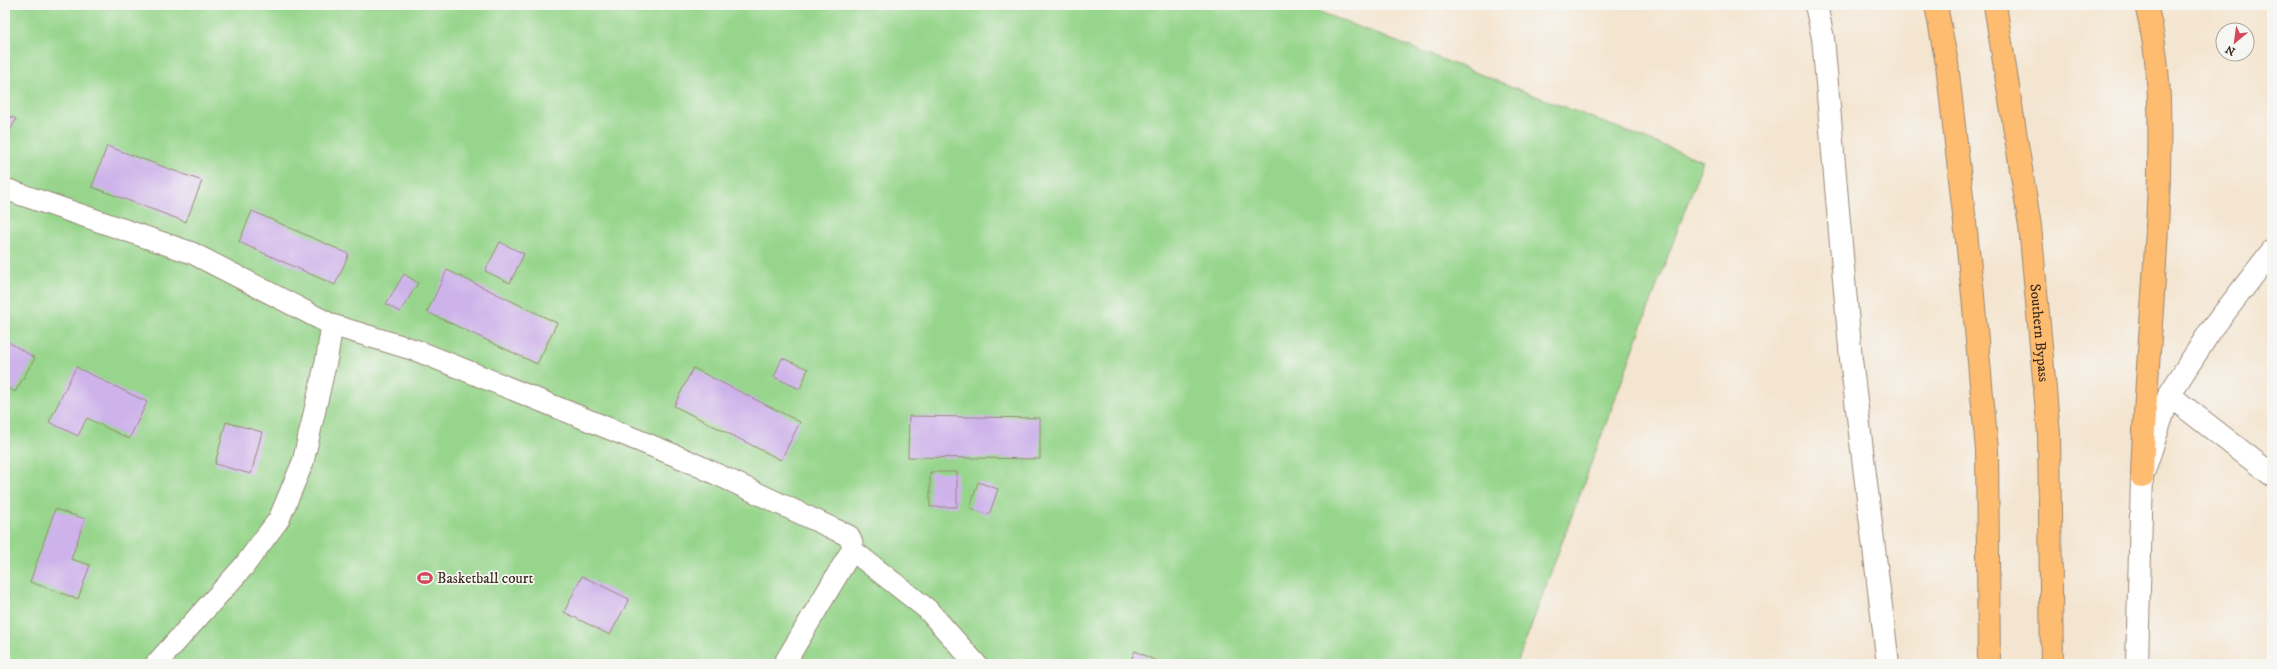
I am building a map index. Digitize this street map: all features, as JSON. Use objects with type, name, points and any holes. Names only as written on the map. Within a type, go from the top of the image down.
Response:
[{"type":"highway","points":[[1936,5],[1948,72],[1972,285],[1987,450],[1989,664]]},
{"type":"highway","name":"Southern Bypass","points":[[1995,5],[2030,226],[2049,434],[2052,664]]},
{"type":"highway","points":[[2142,477],[2144,411],[2158,232],[2160,109],[2155,52],[2146,5]]},
{"type":"street","points":[[1816,5],[1823,38],[1851,359],[1888,664]]},
{"type":"street","points":[[2137,664],[2142,477],[2169,395],[2211,330],[2272,251]]},
{"type":"street","points":[[2169,395],[2272,475]]},
{"type":"lane","points":[[5,189],[192,253],[332,325],[418,351],[684,459],[849,536],[852,543],[852,550],[784,664]]},
{"type":"lane","points":[[156,664],[244,566],[279,519],[303,462],[327,357],[332,325]]},
{"type":"lane","points":[[852,550],[927,609],[976,664]]},
{"type":"green space","points":[[5,5],[1302,5],[1703,161],[1517,664],[5,664]]},
{"type":"building","points":[[5,114],[16,119],[5,141]]},
{"type":"building","points":[[107,146],[202,181],[186,222],[92,187]]},
{"type":"building","points":[[252,211],[349,254],[335,285],[239,242]]},
{"type":"building","points":[[500,242],[524,254],[510,283],[485,271]]},
{"type":"building","points":[[447,270],[557,323],[537,364],[427,312]]},
{"type":"building","points":[[404,274],[418,283],[400,312],[386,304]]},
{"type":"building","points":[[5,340],[35,358],[15,392],[5,386]]},
{"type":"building","points":[[782,358],[808,369],[800,389],[774,377]]},
{"type":"building","points":[[76,367],[147,402],[129,439],[87,418],[78,436],[49,422]]},
{"type":"building","points":[[693,368],[800,422],[781,460],[674,406]]},
{"type":"building","points":[[909,416],[1040,418],[1040,459],[908,457]]},
{"type":"building","points":[[226,422],[262,432],[251,474],[215,464]]},
{"type":"building","points":[[930,472],[957,472],[957,507],[930,507]]},
{"type":"building","points":[[978,482],[998,489],[989,515],[970,508]]},
{"type":"building","points":[[55,509],[85,519],[71,559],[90,565],[78,599],[30,582]]},
{"type":"building","points":[[582,576],[629,599],[610,635],[564,612]]},
{"type":"building","points":[[1135,651],[1163,664],[1129,664]]},
{"type":"place","name":"Basketball court","points":[[425,578]]}]
